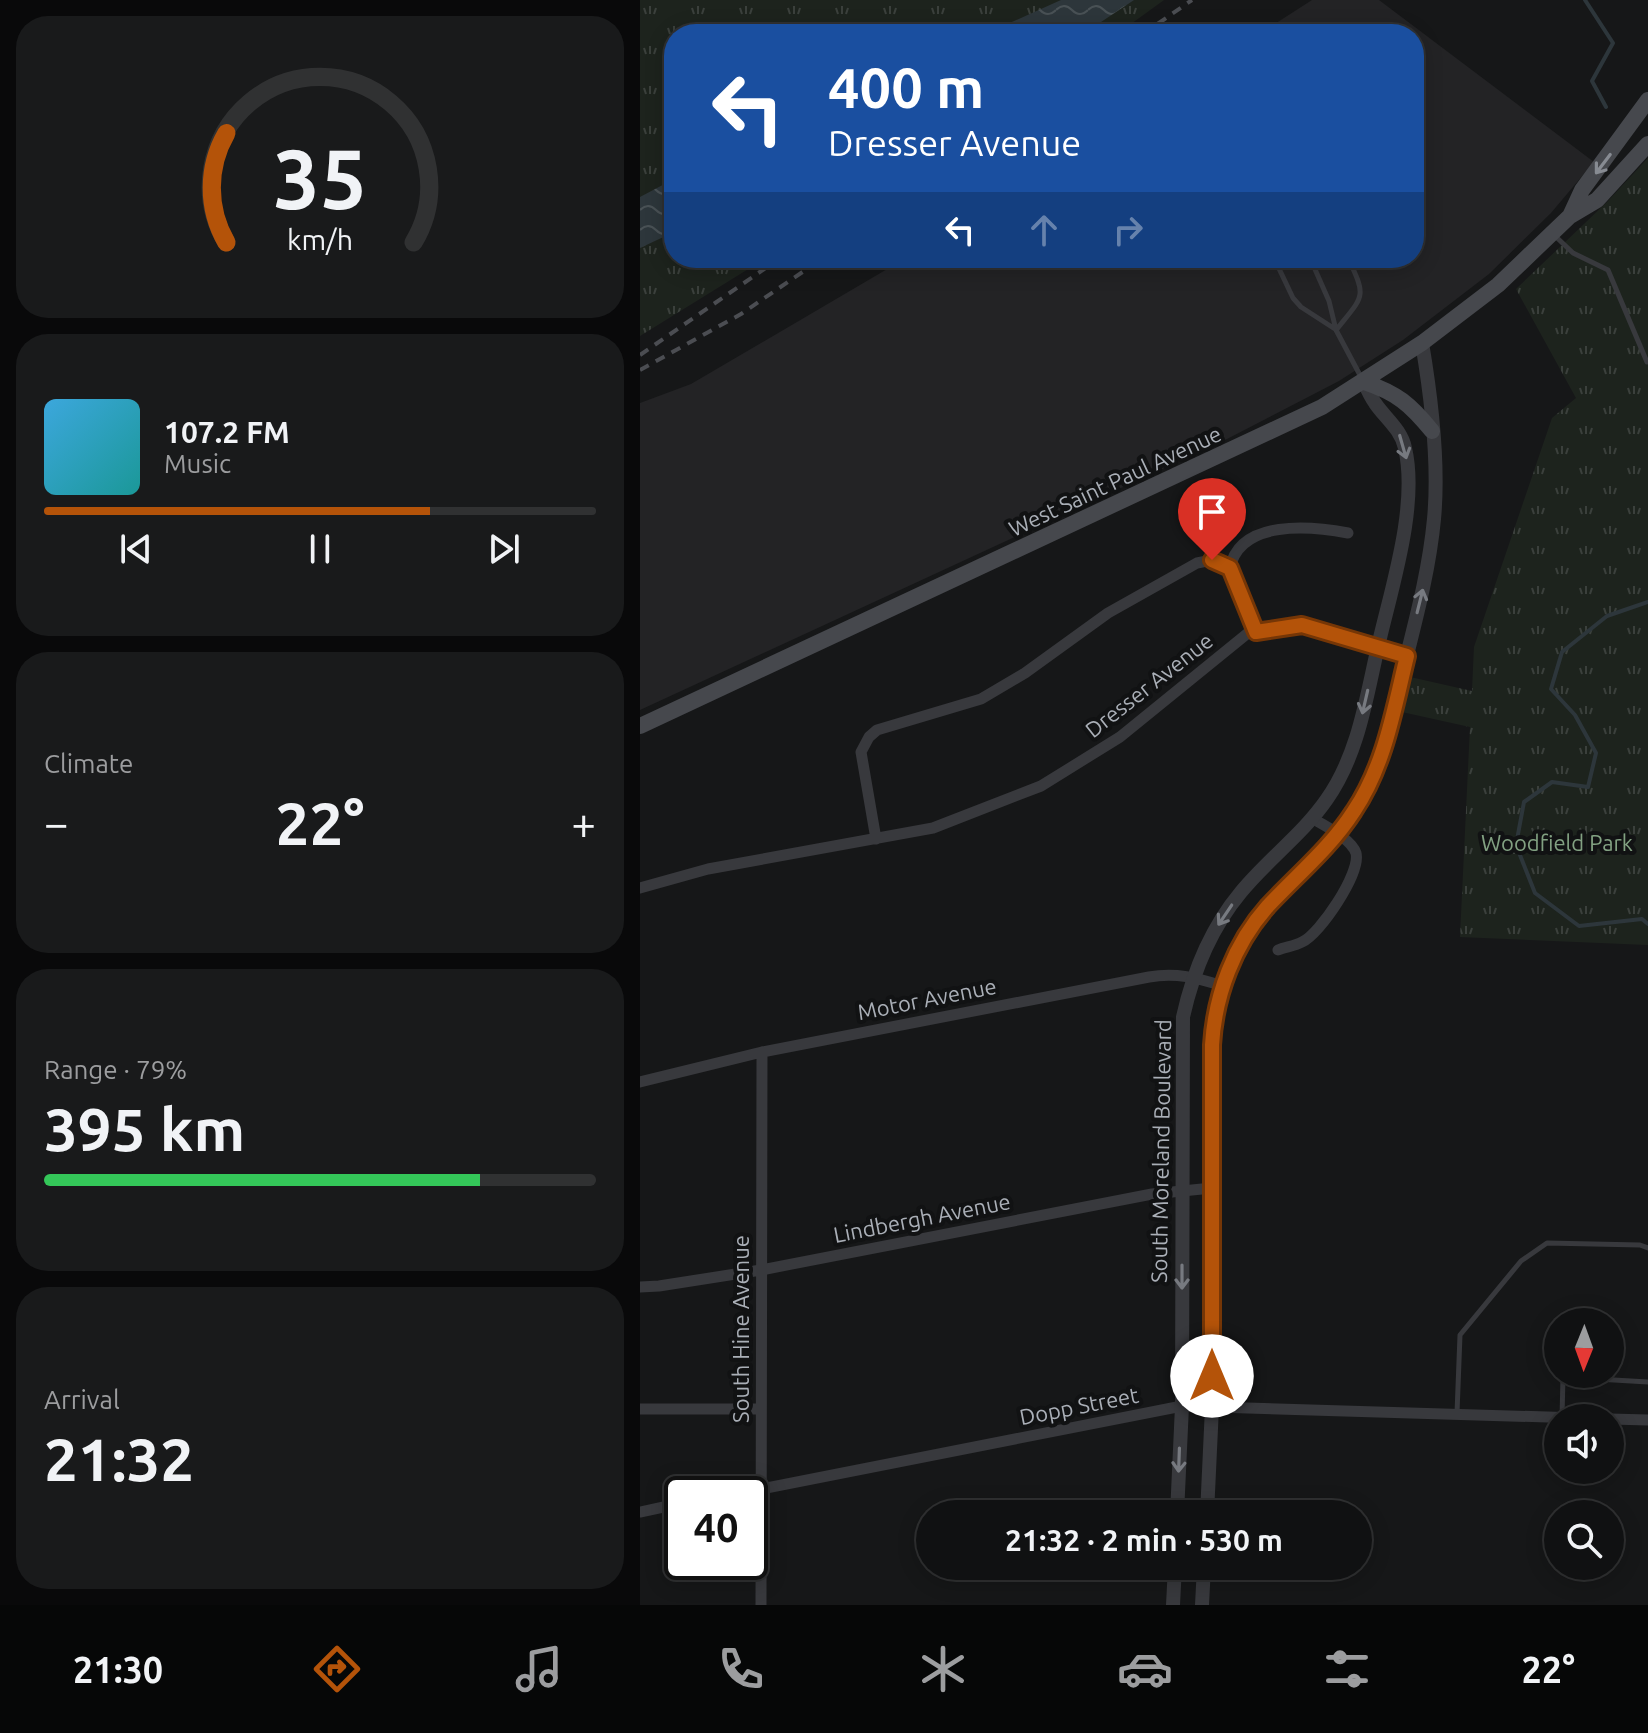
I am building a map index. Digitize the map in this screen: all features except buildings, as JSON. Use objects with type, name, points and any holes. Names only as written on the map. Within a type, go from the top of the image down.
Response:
[{"type":"main road","name":"West Saint Paul Avenue","points":[[1570,216],[1582,190],[1645,111]]},
{"type":"main road","name":"West Saint Paul Avenue","points":[[640,726],[1322,407],[1422,343],[1498,285],[1570,216],[1597,200],[1648,144]]},
{"type":"main road","points":[[1364,382],[1405,400],[1432,431]]},
{"type":"street","points":[[1208,1500],[1212,1407],[1213,1032],[1216,1009],[1228,969],[1256,921],[1337,834],[1357,808],[1376,771],[1388,733],[1430,551],[1434,515],[1432,431],[1422,343]]},
{"type":"street","name":"South Moreland Boulevard","points":[[1178,1500],[1182,1406],[1183,1017],[1194,977],[1222,918],[1242,891],[1330,795],[1351,753],[1403,540],[1407,476],[1403,440],[1374,402],[1364,382]]},
{"type":"street","points":[[1407,476],[1434,474]]},
{"type":"street","points":[[1256,632],[1230,568],[1234,552],[1241,544],[1260,535],[1292,527],[1316,527],[1348,533]]},
{"type":"street","points":[[876,839],[861,752],[877,730],[981,699],[1025,673],[1108,613],[1197,563],[1212,560],[1230,568]]},
{"type":"street","name":"Dresser Avenue","points":[[640,888],[708,869],[933,828],[1041,786],[1120,737],[1248,633],[1302,625],[1407,656]]},
{"type":"street","points":[[1278,950],[1303,942],[1314,933],[1348,883],[1356,854],[1351,845],[1312,818]]},
{"type":"street","name":"Motor Avenue","points":[[640,1082],[762,1052],[1149,977],[1168,974],[1194,977],[1223,986]]},
{"type":"street","name":"South Hine Avenue","points":[[762,1052],[762,1476]]},
{"type":"street","name":"Lindbergh Avenue","points":[[640,1287],[761,1270],[1182,1189],[1212,1188]]},
{"type":"street","name":"Dopp Street","points":[[768,1486],[1182,1406],[1544,1416]]},
{"type":"street","points":[[640,1409],[761,1409]]},
{"type":"street","points":[[1624,1419],[1648,1420]]},
{"type":"street","points":[[640,1512],[664,1507]]},
{"type":"street","name":"South Hine Avenue","points":[[761,1580],[761,1605]]},
{"type":"street","points":[[1173,1605],[1174,1580]]},
{"type":"street","points":[[1202,1605],[1203,1580]]},
{"type":"lane","points":[[1553,234],[1573,253],[1608,270],[1647,362]]},
{"type":"lane","points":[[1279,268],[1293,298],[1301,307],[1336,330]]},
{"type":"lane","points":[[1314,268],[1329,301],[1336,330],[1364,382]]},
{"type":"lane","points":[[1336,330],[1361,299],[1362,287],[1353,268]]},
{"type":"lane","points":[[1457,1414],[1460,1335],[1521,1261],[1547,1243],[1640,1245],[1648,1248]]},
{"type":"lane","points":[[1562,1404],[1563,1377],[1648,1382]]},
{"type":"shaded area","points":[[1312,0],[1379,0],[1411,24],[1275,24]]},
{"type":"shaded area","points":[[1424,34],[1594,162],[1551,213],[1489,274],[1403,340],[1339,381],[1227,439],[640,710],[640,403],[691,384],[889,268],[1424,268]]},
{"type":"green space","points":[[640,0],[1164,0],[1131,24],[664,24],[664,268],[750,268],[640,336]]},
{"type":"green space","name":"Woodfield Park","points":[[1648,158],[1648,945],[1460,937],[1470,727],[1402,712],[1410,677],[1472,691],[1474,647],[1552,418],[1576,398],[1516,289]]},
{"type":"water","points":[[1061,0],[1134,0],[1098,24],[1007,24]]},
{"type":"water","points":[[664,184],[664,237],[640,248],[640,197]]},
{"type":"waterway","points":[[1585,0],[1613,43],[1592,81],[1606,107]]},
{"type":"waterway","points":[[1648,602],[1607,616],[1562,652],[1551,689],[1575,715],[1596,753],[1588,787],[1552,782],[1524,802],[1516,845],[1535,893],[1579,926],[1642,919],[1648,924]]},
{"type":"railway","points":[[1157,24],[1192,0]]},
{"type":"railway","points":[[640,355],[766,268]]},
{"type":"railway","points":[[640,370],[741,314],[808,268]]},
{"type":"route","points":[[1212,560],[1230,568],[1256,632],[1302,625],[1407,656],[1382,754],[1361,801],[1331,842],[1256,921],[1228,969],[1216,1009],[1212,1045],[1212,1376]]}]
